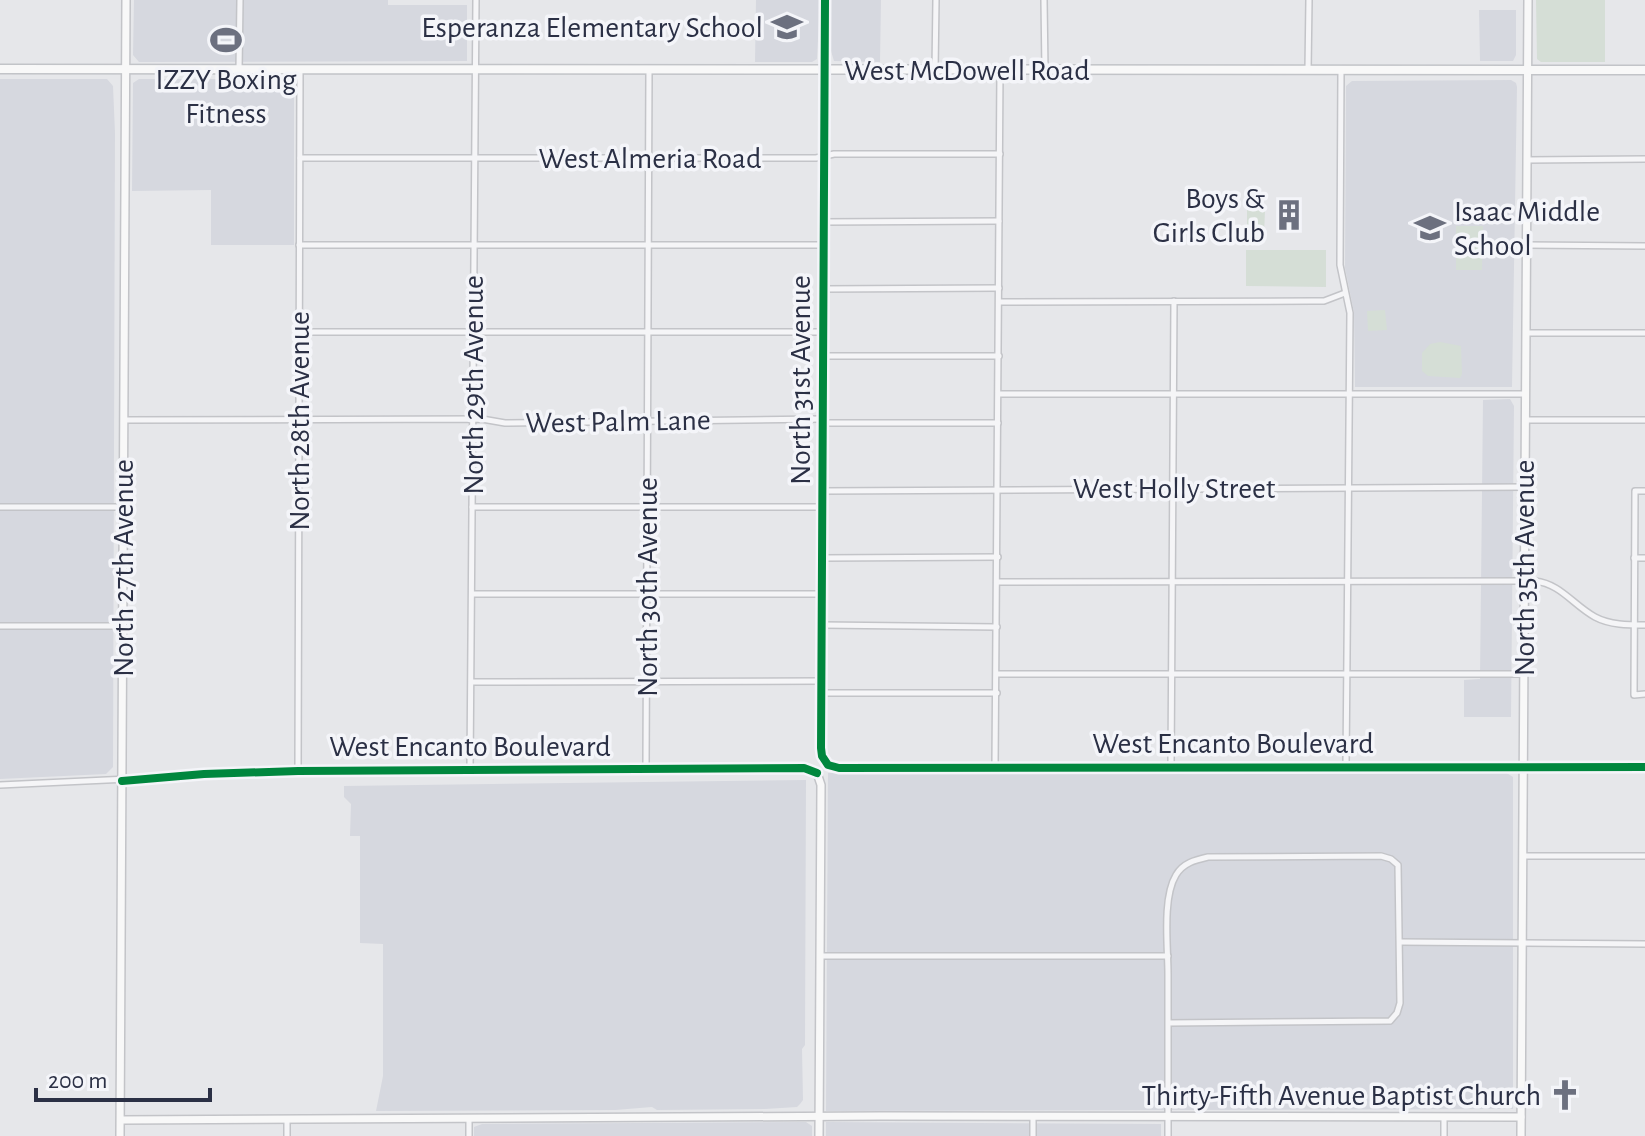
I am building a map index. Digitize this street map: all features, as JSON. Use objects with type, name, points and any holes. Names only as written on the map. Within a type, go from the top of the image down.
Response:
[{"type":"main road","name":"West McDowell Road","points":[[0,69],[1645,70]]},
{"type":"street","name":"North 27th Avenue","points":[[120,1136],[126,0]]},
{"type":"street","points":[[239,70],[240,0]]},
{"type":"street","name":"North 29th Avenue","points":[[470,770],[476,0]]},
{"type":"street","name":"North 31st Avenue","points":[[824,760],[821,748],[821,681],[825,0]]},
{"type":"street","points":[[935,70],[936,0]]},
{"type":"street","points":[[1044,0],[1045,70]]},
{"type":"street","points":[[1308,70],[1309,0]]},
{"type":"street","name":"North 35th Avenue","points":[[1521,1136],[1528,0]]},
{"type":"street","name":"North 28th Avenue","points":[[298,771],[300,70]]},
{"type":"street","name":"North 30th Avenue","points":[[646,769],[649,70]]},
{"type":"street","points":[[995,767],[1000,70]]},
{"type":"street","points":[[1341,70],[1340,265],[1350,313],[1346,767]]},
{"type":"street","name":"West Almeria Road","points":[[300,158],[1000,154]]},
{"type":"street","points":[[1526,160],[1645,159]]},
{"type":"street","points":[[824,222],[999,221]]},
{"type":"street","points":[[299,245],[824,245]]},
{"type":"street","points":[[1525,245],[1645,246]]},
{"type":"street","points":[[824,289],[999,288]]},
{"type":"street","points":[[999,302],[1324,301],[1345,293]]},
{"type":"street","points":[[1171,767],[1174,301]]},
{"type":"street","points":[[299,332],[824,332]]},
{"type":"street","points":[[1525,333],[1645,333]]},
{"type":"street","points":[[824,356],[999,356]]},
{"type":"street","points":[[999,394],[1524,394]]},
{"type":"street","points":[[1524,419],[1645,420]]},
{"type":"street","name":"West Palm Lane","points":[[124,420],[998,423]]},
{"type":"street","name":"West Holly Street","points":[[823,491],[1524,487]]},
{"type":"street","points":[[1645,491],[1635,491],[1634,695],[1645,694]]},
{"type":"street","points":[[0,507],[123,507]]},
{"type":"street","points":[[472,507],[823,507]]},
{"type":"street","points":[[823,558],[998,557]]},
{"type":"street","points":[[1634,558],[1645,558]]},
{"type":"street","points":[[997,582],[1524,581],[1553,586],[1598,618],[1618,624],[1645,625]]},
{"type":"street","points":[[472,594],[822,594]]},
{"type":"street","points":[[822,625],[997,627]]},
{"type":"street","points":[[0,626],[123,626]]},
{"type":"street","points":[[997,674],[1523,674]]},
{"type":"street","points":[[472,682],[821,681]]},
{"type":"street","points":[[821,693],[997,693]]},
{"type":"street","name":"West Encanto Boulevard","points":[[824,760],[839,768],[1645,767]]},
{"type":"street","name":"West Encanto Boulevard","points":[[0,785],[298,771],[804,768],[817,773]]},
{"type":"street","points":[[817,773],[821,785],[819,1136]]},
{"type":"street","points":[[1168,1023],[1383,1023],[1395,1016],[1400,1003],[1398,865],[1381,856],[1208,857],[1190,862],[1176,875],[1168,905],[1168,956],[1168,1023],[1168,1136]]},
{"type":"street","points":[[1522,856],[1645,856]]},
{"type":"street","points":[[1400,942],[1645,944]]},
{"type":"street","points":[[820,956],[1168,956]]},
{"type":"street","points":[[121,1120],[1033,1115],[1521,1117]]},
{"type":"street","points":[[1033,1115],[1033,1136]]},
{"type":"street","points":[[1444,1117],[1444,1136]]},
{"type":"street","points":[[287,1119],[287,1136]]},
{"type":"street","points":[[469,1119],[469,1136]]},
{"type":"shaded area","points":[[134,0],[388,0],[388,5],[467,5],[467,61],[139,62],[133,55]]},
{"type":"shaded area","name":"Esperanza Elementary School","points":[[756,0],[820,0],[817,59],[812,62],[755,62]]},
{"type":"shaded area","points":[[831,0],[881,0],[880,62],[834,61],[831,51]]},
{"type":"shaded area","points":[[1536,0],[1605,0],[1605,62],[1541,62],[1537,59]]},
{"type":"shaded area","points":[[1479,10],[1516,10],[1516,55],[1513,61],[1480,61]]},
{"type":"shaded area","points":[[0,79],[107,79],[113,86],[113,767],[106,774],[0,779]]},
{"type":"shaded area","points":[[139,79],[289,79],[294,82],[294,245],[211,245],[211,190],[132,191],[133,83]]},
{"type":"shaded area","name":"Isaac Middle School","points":[[1511,80],[1517,87],[1512,387],[1355,387],[1354,312],[1345,268],[1346,86],[1352,81]]},
{"type":"shaded area","points":[[1247,210],[1265,210],[1264,236],[1247,236]]},
{"type":"shaded area","points":[[1456,226],[1483,226],[1482,270],[1456,270]]},
{"type":"shaded area","points":[[1246,250],[1326,250],[1326,287],[1246,286]]},
{"type":"shaded area","points":[[1385,310],[1387,330],[1368,331],[1367,311]]},
{"type":"shaded area","points":[[1440,342],[1461,346],[1460,378],[1428,376],[1422,371],[1422,353],[1430,344]]},
{"type":"shaded area","points":[[1510,399],[1514,406],[1511,717],[1464,717],[1464,680],[1480,679],[1483,400]]},
{"type":"shaded area","points":[[1505,772],[1513,777],[1513,1109],[826,1111],[828,773]]},
{"type":"shaded area","points":[[806,780],[805,1045],[802,1049],[803,1100],[797,1107],[376,1111],[383,1076],[383,944],[360,943],[360,836],[350,836],[351,804],[344,797],[344,786]]},
{"type":"shaded area","points":[[806,1122],[812,1126],[812,1136],[474,1136],[474,1127],[482,1124]]},
{"type":"shaded area","points":[[826,1122],[1161,1124],[1161,1136],[826,1136]]},
{"type":"cycle path","points":[[825,0],[821,748],[828,765],[839,768],[1645,767]]},
{"type":"cycle path","points":[[122,781],[298,771],[804,768],[817,773]]},
{"type":"place","name":"Esperanza Elementary School","points":[[787,27]]},
{"type":"place","name":"IZZY Boxing Fitness","points":[[226,40]]},
{"type":"place","name":"Boys & Girls Club","points":[[1289,215]]},
{"type":"place","name":"Isaac Middle School","points":[[1430,228]]},
{"type":"place","name":"Thirty-Fifth Avenue Baptist Church","points":[[1565,1095]]}]
